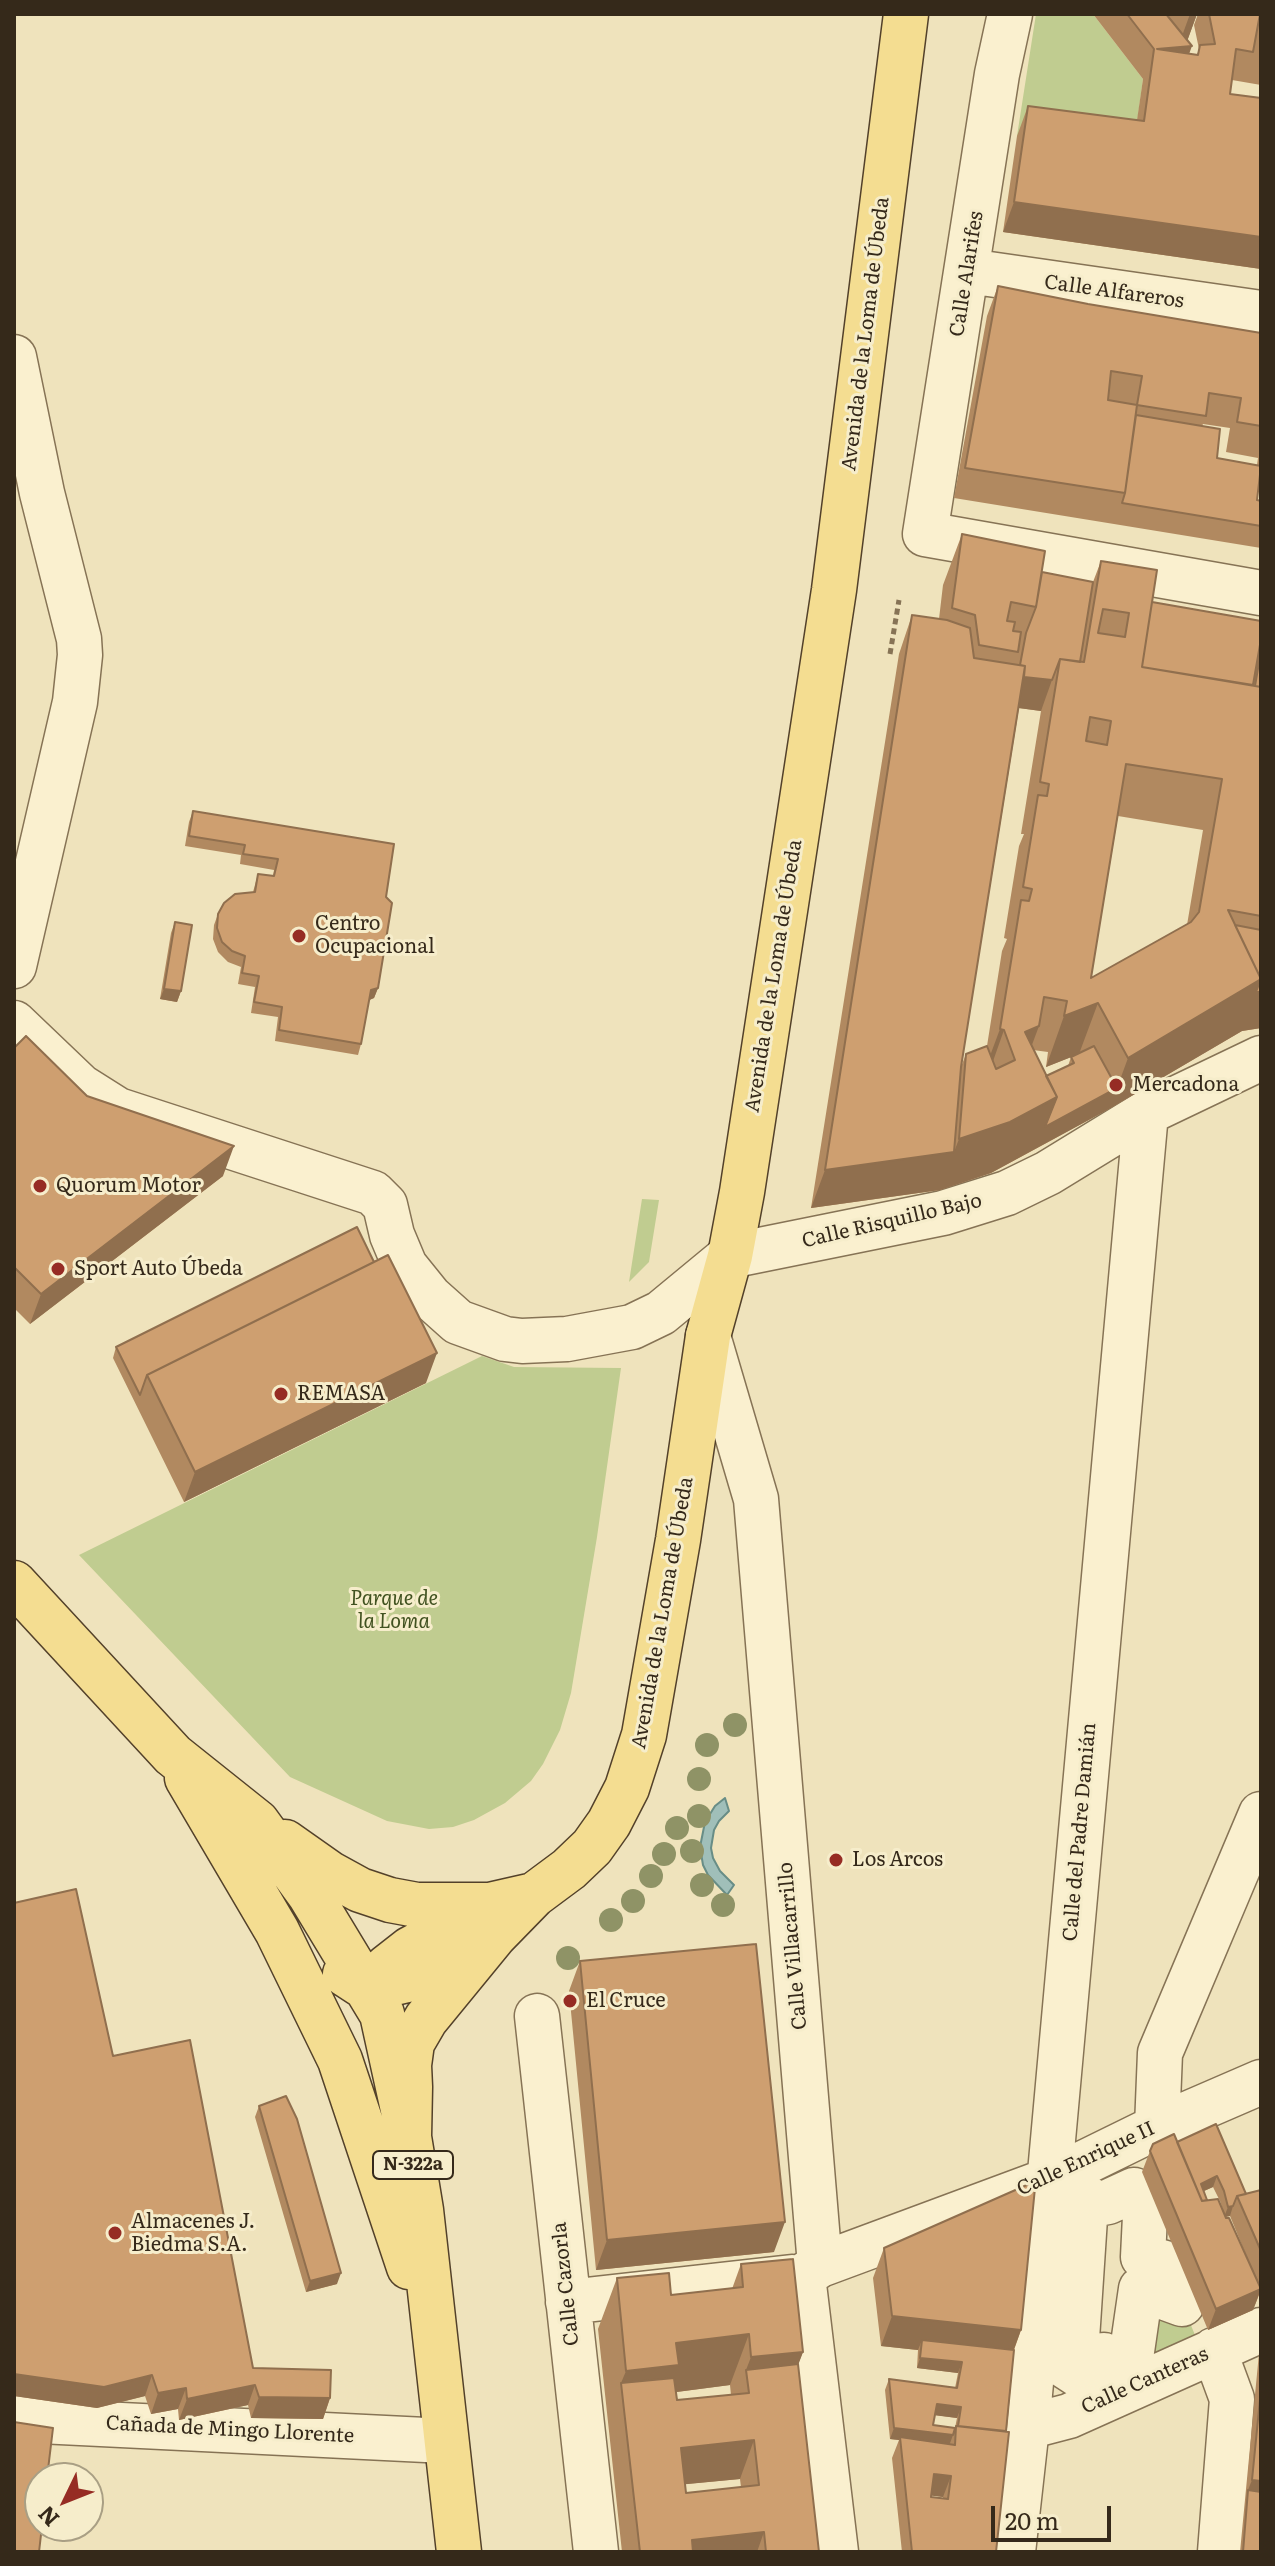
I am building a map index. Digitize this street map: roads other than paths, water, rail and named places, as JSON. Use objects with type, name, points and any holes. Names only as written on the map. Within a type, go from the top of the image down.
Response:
[{"type":"main road","name":"Avenida de la Loma de Úbeda","points":[[492,1921],[534,1895],[592,1847],[609,1823],[631,1777],[644,1735],[678,1540],[708,1336],[730,1256],[742,1192],[834,590],[906,14]]},
{"type":"main road","name":"N-322a","points":[[14,1583],[173,1755],[257,1822],[310,1895],[382,2014],[409,2137],[421,2210],[459,2552]]},
{"type":"main road","name":"N-322a","points":[[173,1755],[277,1931],[340,2060],[435,2346]]},
{"type":"main road","points":[[212,1821],[265,1881],[302,1934],[326,1959],[368,1989]]},
{"type":"main road","points":[[257,1822],[329,1873],[360,1890],[390,1900],[492,1921]]},
{"type":"main road","points":[[340,2060],[344,2036],[359,1999],[387,1967],[410,1949],[492,1921]]},
{"type":"main road","points":[[409,2137],[412,2043],[492,1921]]},
{"type":"street","name":"Calle Alarifes","points":[[1010,14],[997,74],[925,534],[1261,593]]},
{"type":"street","name":"Calle Alfareros","points":[[968,271],[1261,313]]},
{"type":"street","points":[[14,357],[42,493],[79,639],[80,655],[75,702],[14,966]]},
{"type":"street","points":[[14,1023],[80,1086],[118,1110],[373,1193],[385,1205],[399,1253],[416,1280],[458,1322],[488,1334],[505,1339],[543,1341],[632,1327],[661,1313],[730,1256]]},
{"type":"street","name":"Calle Risquillo Bajo","points":[[730,1256],[975,1204],[1007,1193],[1048,1173],[1146,1113],[1261,1058]]},
{"type":"street","name":"Calle del Padre Damián","points":[[1013,2552],[1027,2427],[1065,2192],[1146,1113]]},
{"type":"street","name":"Calle Villacarrillo","points":[[708,1336],[756,1499],[811,2270],[836,2552]]},
{"type":"street","points":[[1157,2127],[1160,2053],[1261,1814]]},
{"type":"street","name":"Calle Cazorla","points":[[537,2016],[596,2552]]},
{"type":"street","name":"Calle Enrique II","points":[[568,2302],[811,2270],[1065,2192],[1157,2127],[1261,2082]]},
{"type":"street","points":[[1134,2190],[1140,2196],[1145,2216],[1143,2257],[1165,2263],[1182,2304],[1141,2289],[1130,2365],[1115,2373],[1104,2355],[1088,2381],[1065,2366],[1077,2339],[1085,2218],[1073,2208],[1065,2192],[1097,2204],[1134,2190]]},
{"type":"street","name":"Calle Canteras","points":[[1027,2427],[1069,2416],[1261,2330]]},
{"type":"street","points":[[1214,2350],[1232,2399],[1220,2552]]},
{"type":"street","name":"Cañada de Mingo Llorente","points":[[14,2417],[40,2421],[446,2441]]},
{"type":"water","points":[[725,1798],[729,1811],[714,1830],[711,1848],[720,1871],[734,1885],[727,1895],[708,1875],[700,1847],[705,1822],[715,1806]]},
{"type":"place","name":"Centro Ocupacional","points":[[299,936]]},
{"type":"place","name":"Mercadona","points":[[1116,1085]]},
{"type":"place","name":"Quorum Motor","points":[[40,1186]]},
{"type":"place","name":"Sport Auto Úbeda","points":[[58,1269]]},
{"type":"place","name":"REMASA","points":[[281,1394]]},
{"type":"place","name":"Los Arcos","points":[[836,1860]]},
{"type":"place","name":"El Cruce","points":[[570,2001]]},
{"type":"place","name":"Almacenes J. Biedma S.A.","points":[[115,2233]]},
{"type":"park label","name":"Parque de la Loma","points":[[394,1610]]}]
